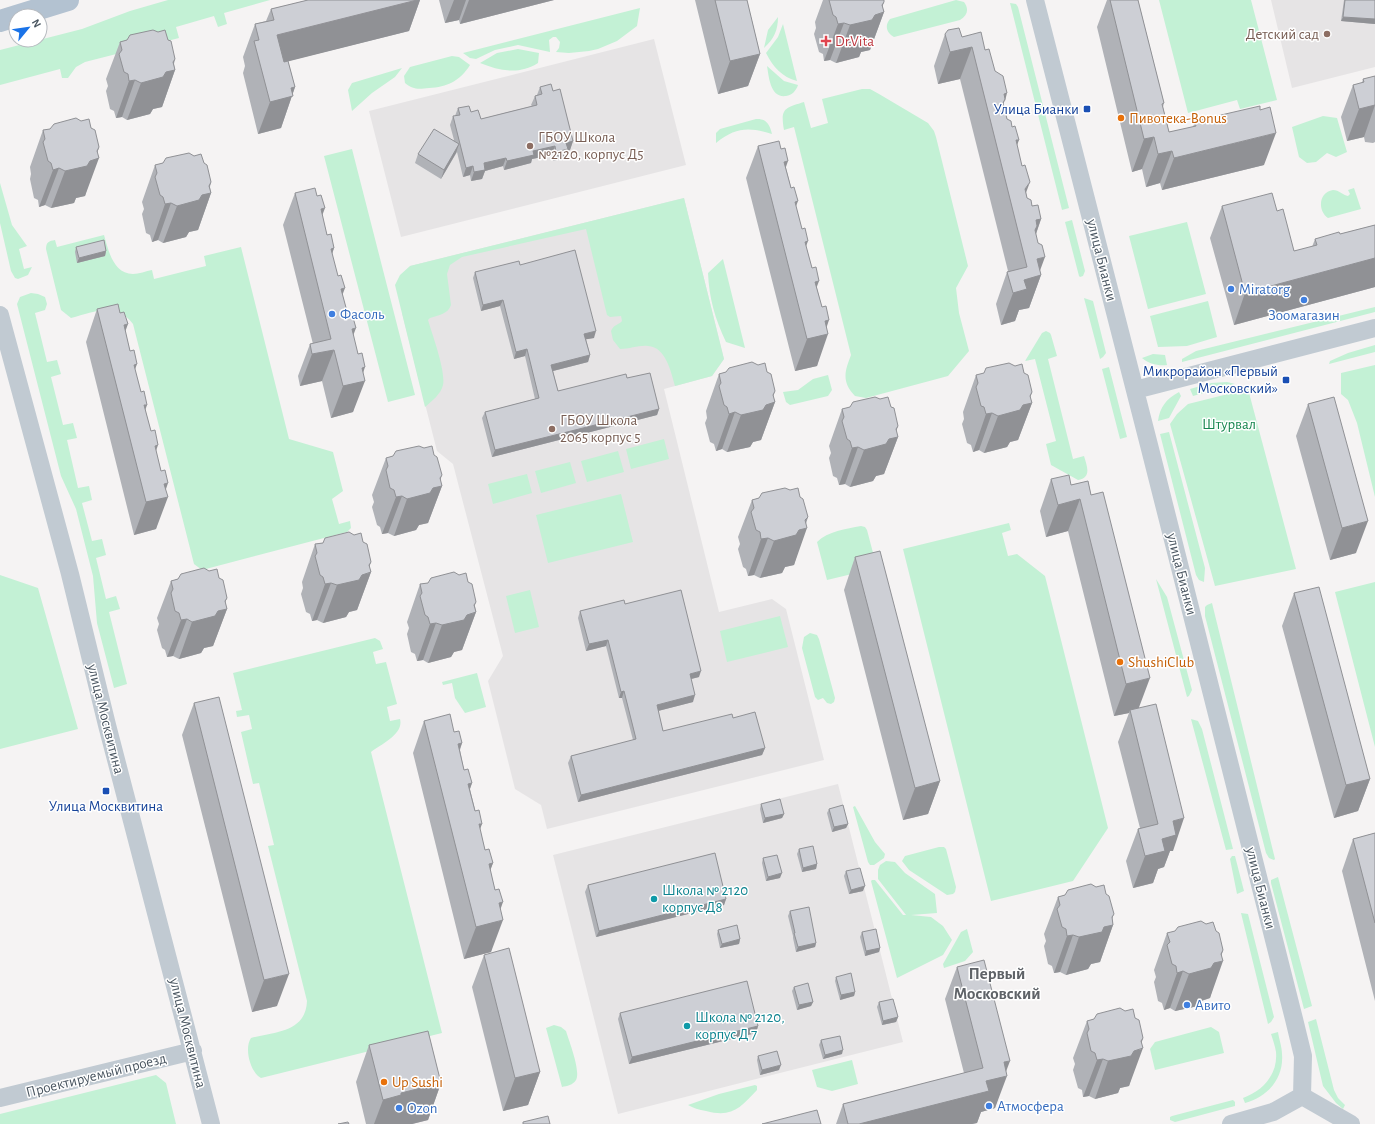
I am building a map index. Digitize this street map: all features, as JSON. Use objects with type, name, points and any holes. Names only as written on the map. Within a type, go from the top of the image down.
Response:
[{"type":"main road","points":[[0,21],[68,0]]},
{"type":"street","name":"улица Бианки","points":[[1036,0],[1303,1056],[1302,1096]]},
{"type":"street","name":"улица Москвитина","points":[[0,315],[70,574],[107,724],[211,1124]]},
{"type":"street","points":[[1135,390],[1375,328]]},
{"type":"street","name":"Проектируемый проезд","points":[[0,1098],[193,1051]]},
{"type":"street","points":[[1231,1124],[1273,1112],[1302,1096],[1351,1124]]},
{"type":"shaded area","name":"Детский сад","points":[[1271,0],[1375,0],[1375,67],[1292,88]]},
{"type":"shaded area","name":"ГБОУ Школа №2120, корпус Д5","points":[[654,39],[686,165],[401,237],[369,111]]},
{"type":"shaded area","points":[[684,198],[724,359],[712,376],[664,389],[719,612],[772,599],[786,609],[824,760],[547,829],[541,805],[515,789],[488,681],[503,656],[453,464],[437,451],[402,313],[417,294],[410,266]]},
{"type":"shaded area","points":[[838,784],[903,1042],[618,1114],[553,855]]},
{"type":"green space","points":[[168,0],[270,0],[224,13],[227,24],[218,27],[214,16],[176,27],[179,38],[85,62],[76,67],[68,78],[62,78],[60,69],[0,85],[0,50],[8,48],[48,48],[48,38],[82,29],[130,11]]},
{"type":"green space","points":[[956,0],[964,2],[967,7],[966,14],[960,20],[894,37],[887,29],[887,24],[890,19]]},
{"type":"green space","points":[[1159,0],[1251,0],[1277,100],[1240,109],[1237,100],[1188,113]]},
{"type":"green space","points":[[1010,3],[1016,4],[1018,7],[1069,208],[1062,210]]},
{"type":"green space","points":[[640,8],[637,26],[617,41],[598,49],[569,53],[556,52],[559,48],[560,42],[556,37],[553,37],[549,40],[550,52],[518,45],[495,50],[476,59],[470,58],[463,53]]},
{"type":"green space","points":[[778,17],[775,34],[764,48],[768,30]]},
{"type":"green space","points":[[783,24],[797,81],[778,71],[766,53],[778,37]]},
{"type":"green space","points":[[518,49],[539,53],[538,63],[524,69],[502,70],[480,63],[497,53]]},
{"type":"green space","points":[[452,56],[459,57],[470,65],[462,75],[447,85],[419,89],[413,88],[405,83],[404,76],[410,67]]},
{"type":"green space","points":[[767,66],[784,81],[798,85],[794,92],[786,96],[777,94],[771,86]]},
{"type":"green space","points":[[402,68],[395,77],[372,93],[352,111],[348,90],[352,83]]},
{"type":"green space","points":[[862,89],[870,89],[879,94],[928,123],[934,131],[968,266],[956,288],[959,313],[969,351],[948,376],[866,398],[855,396],[846,381],[846,371],[851,355],[794,127],[784,130],[783,123],[785,110],[804,102],[811,128],[828,123],[822,99]]},
{"type":"green space","points":[[1323,116],[1337,118],[1347,152],[1336,157],[1327,153],[1316,162],[1307,163],[1299,157],[1292,127]]},
{"type":"green space","points":[[756,119],[765,121],[772,134],[756,130],[736,131],[716,143],[716,133],[720,129]]},
{"type":"green space","points":[[352,149],[415,395],[388,402],[324,156]]},
{"type":"green space","points":[[0,183],[12,225],[27,246],[19,249],[24,269],[32,267],[28,275],[18,279],[15,278],[11,271],[0,223]]},
{"type":"green space","points":[[1354,188],[1361,209],[1328,218],[1324,215],[1321,202],[1322,198],[1328,191],[1337,191],[1348,196],[1350,194],[1348,190]]},
{"type":"green space","points":[[684,198],[724,359],[712,376],[675,386],[667,361],[654,347],[645,346],[620,349],[613,340],[611,331],[622,321],[621,316],[610,317],[607,315],[586,229],[462,257],[450,265],[447,274],[451,305],[450,308],[440,315],[428,320],[441,362],[443,385],[438,394],[425,407],[395,285],[400,275],[410,266]]},
{"type":"green space","points":[[1072,220],[1085,271],[1083,276],[1080,277],[1065,222]]},
{"type":"green space","points":[[1187,222],[1206,294],[1148,309],[1129,236]]},
{"type":"green space","points":[[104,235],[112,260],[121,270],[126,273],[138,274],[152,270],[154,279],[206,266],[204,256],[241,247],[289,439],[333,452],[343,491],[332,499],[339,524],[350,521],[351,528],[347,532],[202,570],[194,564],[133,324],[126,317],[112,310],[96,311],[71,318],[61,310],[46,249],[47,243],[55,240],[57,247]]},
{"type":"green space","points":[[723,259],[745,348],[726,342],[713,308],[708,273]]},
{"type":"green space","points":[[31,293],[45,297],[47,304],[45,310],[35,313],[47,362],[57,360],[61,374],[51,377],[63,425],[73,423],[77,438],[67,440],[78,488],[89,486],[92,500],[82,503],[92,541],[102,539],[106,555],[96,558],[106,599],[116,596],[120,609],[109,612],[127,684],[114,688],[97,623],[93,576],[76,509],[61,476],[17,304],[20,297]]},
{"type":"green space","points":[[1084,298],[1093,301],[1106,353],[1100,359]]},
{"type":"green space","points":[[1208,301],[1217,337],[1187,346],[1158,347],[1150,316]]},
{"type":"green space","points":[[1375,307],[1375,312],[1182,362],[1182,359],[1196,351]]},
{"type":"green space","points":[[1046,331],[1051,335],[1057,356],[1048,359],[1073,459],[1084,456],[1087,467],[1087,474],[1085,477],[1078,480],[1051,465],[1046,444],[1056,441],[1035,359],[1025,361],[1042,333]]},
{"type":"green space","points":[[1375,345],[1375,352],[1329,364],[1330,361],[1348,353]]},
{"type":"green space","points":[[1153,354],[1165,355],[1167,365],[1154,364],[1142,358]]},
{"type":"green space","points":[[1375,365],[1375,497],[1357,423],[1348,400],[1341,394],[1341,373]]},
{"type":"green space","points":[[1109,367],[1127,437],[1120,439],[1102,369]]},
{"type":"green space","points":[[828,375],[832,390],[828,396],[790,405],[786,402],[783,392],[798,390],[813,379]]},
{"type":"green space","points":[[1227,382],[1235,384],[1193,396],[1190,389],[1211,383]]},
{"type":"green space","name":"Штурвал","points":[[1248,389],[1296,569],[1215,586],[1170,424],[1177,414],[1188,404]]},
{"type":"green space","points":[[1179,392],[1181,396],[1169,418],[1158,421],[1164,404]]},
{"type":"green space","points":[[1169,432],[1205,568],[1204,582],[1199,580],[1196,575],[1160,434]]},
{"type":"green space","points":[[664,439],[669,459],[631,469],[626,449]]},
{"type":"green space","points":[[618,451],[624,472],[587,482],[581,461]]},
{"type":"green space","points":[[570,462],[576,483],[541,493],[535,471]]},
{"type":"green space","points":[[527,474],[532,493],[493,504],[488,484]]},
{"type":"green space","points":[[621,494],[633,542],[548,563],[536,515]]},
{"type":"green space","points":[[1009,523],[1011,530],[1002,533],[1008,556],[1017,554],[1045,576],[1108,828],[1073,881],[991,901],[903,549]]},
{"type":"green space","points":[[861,526],[865,527],[867,530],[877,568],[827,580],[817,542],[826,535],[843,529]]},
{"type":"green space","points":[[0,575],[38,588],[78,729],[0,749]]},
{"type":"green space","points":[[1156,579],[1167,597],[1192,690],[1187,697]]},
{"type":"green space","points":[[1375,582],[1375,747],[1335,592]]},
{"type":"green space","points":[[530,590],[539,627],[515,633],[506,596]]},
{"type":"green space","points":[[1212,603],[1275,859],[1274,860],[1269,858],[1266,853],[1205,616],[1205,607]]},
{"type":"green space","points":[[780,616],[788,647],[727,662],[720,631]]},
{"type":"green space","points":[[810,633],[817,635],[819,639],[835,698],[834,702],[831,704],[827,703],[823,698],[818,700],[815,697],[802,648],[804,637]]},
{"type":"green space","points":[[375,638],[380,641],[383,649],[373,652],[376,664],[386,662],[397,704],[387,707],[390,721],[400,719],[400,724],[399,729],[391,738],[371,752],[442,1033],[261,1078],[254,1071],[249,1060],[248,1048],[251,1038],[279,1032],[295,1025],[301,1019],[305,1011],[307,1001],[268,846],[274,845],[259,783],[253,784],[241,732],[252,729],[249,715],[237,717],[236,711],[242,710],[233,673]]},
{"type":"green space","points":[[477,673],[486,707],[465,713],[455,698],[452,683],[443,685],[442,682]]},
{"type":"green space","points":[[1191,719],[1198,721],[1202,729],[1233,849],[1226,850]]},
{"type":"green space","points":[[855,806],[875,842],[885,854],[884,858],[874,865],[870,865],[868,862],[853,807]]},
{"type":"green space","points":[[944,847],[946,849],[956,887],[953,894],[947,895],[909,870],[902,861],[905,856]]},
{"type":"green space","points":[[1232,856],[1235,856],[1244,891],[1237,894],[1230,859]]},
{"type":"green space","points":[[886,861],[895,862],[905,873],[935,894],[937,913],[911,915],[931,917],[943,926],[952,940],[943,955],[897,978],[871,881],[875,880],[903,915],[906,915],[878,879],[878,870],[880,865]]},
{"type":"green space","points":[[1278,877],[1312,1006],[1304,1009],[1271,883],[1271,880]]},
{"type":"green space","points":[[1241,913],[1248,914],[1274,1017],[1268,1024]]},
{"type":"green space","points":[[967,929],[973,952],[965,961],[944,968],[943,964],[961,932]]},
{"type":"green space","points":[[1316,1019],[1334,1090],[1338,1098],[1345,1105],[1343,1109],[1336,1103],[1323,1086],[1308,1022]]},
{"type":"green space","points":[[554,1025],[561,1027],[566,1031],[577,1070],[575,1082],[562,1087],[546,1028]]},
{"type":"green space","points":[[1211,1027],[1219,1032],[1224,1053],[1155,1070],[1150,1049],[1155,1042]]},
{"type":"green space","points":[[1278,1032],[1282,1051],[1282,1063],[1277,1078],[1273,1085],[1261,1096],[1245,1103],[1243,1098],[1257,1091],[1268,1081],[1272,1074],[1276,1060],[1276,1052],[1271,1034]]},
{"type":"green space","points":[[852,1060],[858,1084],[832,1091],[817,1087],[812,1070]]},
{"type":"green space","points":[[156,1075],[166,1083],[176,1124],[0,1124],[0,1114]]},
{"type":"green space","points":[[755,1085],[757,1086],[757,1090],[735,1110],[729,1112],[715,1113],[688,1105],[719,1094]]},
{"type":"green space","points":[[1233,1100],[1235,1102],[1235,1106],[1175,1122],[1170,1120],[1170,1117],[1172,1116]]},
{"type":"building","points":[[308,0],[417,0],[277,35],[284,62],[288,61],[295,87],[291,88],[293,96],[270,102],[254,41],[259,40],[255,24],[274,20],[271,9]]},
{"type":"building","points":[[715,0],[747,0],[760,54],[730,61]]},
{"type":"building","points":[[829,0],[884,0],[882,5],[884,12],[875,15],[872,20],[850,25],[844,23],[838,24],[836,17],[833,15]]},
{"type":"building","points":[[1110,0],[1138,0],[1164,103],[1162,104],[1169,132],[1196,126],[1195,121],[1260,106],[1260,110],[1270,107],[1276,133],[1174,158],[1172,151],[1158,154],[1154,137],[1144,139]]},
{"type":"building","points":[[1345,0],[1375,0],[1375,19],[1343,17]]},
{"type":"building","points":[[959,28],[962,37],[981,32],[985,50],[989,49],[995,71],[1003,76],[1007,93],[1004,94],[1005,99],[1003,103],[1007,119],[1011,121],[1012,127],[1015,126],[1019,140],[1016,140],[1022,166],[1025,165],[1030,182],[1025,189],[1027,198],[1031,200],[1032,206],[1038,205],[1041,219],[1036,220],[1037,226],[1035,230],[1038,243],[1042,245],[1045,257],[1037,259],[1041,275],[1024,280],[1027,289],[1013,293],[1007,272],[1027,267],[972,47],[950,52],[945,34],[948,30]]},
{"type":"building","points":[[153,30],[158,32],[165,30],[168,40],[171,41],[175,59],[173,62],[175,70],[166,72],[163,77],[141,83],[135,80],[129,81],[128,74],[124,72],[119,54],[122,50],[120,42],[127,40],[130,35]]},
{"type":"building","points":[[1375,76],[1375,105],[1359,109],[1353,85],[1364,82],[1363,79]]},
{"type":"building","points":[[551,84],[553,91],[560,89],[573,141],[566,143],[568,149],[556,152],[555,146],[533,151],[534,155],[507,161],[506,158],[484,163],[485,170],[474,172],[473,166],[466,168],[453,116],[460,115],[458,108],[469,106],[471,112],[478,110],[481,119],[537,105],[535,96],[542,94],[540,87]]},
{"type":"building","points":[[76,118],[81,121],[89,119],[91,128],[95,130],[99,147],[97,151],[99,158],[90,161],[87,166],[65,171],[59,168],[53,170],[51,163],[48,161],[43,142],[45,139],[43,130],[50,129],[54,124]]},
{"type":"building","points":[[434,129],[459,144],[444,170],[418,154]]},
{"type":"building","points":[[779,141],[781,149],[785,148],[788,161],[784,162],[791,188],[794,187],[798,201],[795,202],[802,229],[805,228],[808,241],[805,242],[812,268],[816,267],[819,281],[815,282],[822,307],[826,306],[829,320],[825,321],[828,334],[807,339],[758,146]]},
{"type":"building","points":[[189,153],[194,156],[201,154],[204,163],[207,165],[211,182],[209,186],[211,193],[202,195],[199,200],[177,206],[171,203],[165,204],[163,197],[160,195],[155,177],[157,173],[155,165],[163,163],[166,158]]},
{"type":"building","points":[[315,188],[317,196],[321,195],[325,208],[321,209],[327,235],[331,234],[334,248],[331,249],[338,276],[341,275],[345,288],[341,289],[348,315],[352,314],[356,328],[352,329],[358,354],[362,353],[365,367],[362,368],[365,381],[343,386],[334,350],[312,354],[310,344],[331,339],[295,193]]},
{"type":"building","points":[[1272,193],[1277,211],[1283,209],[1294,251],[1317,245],[1315,239],[1339,232],[1340,234],[1375,225],[1375,258],[1245,293],[1222,206]]},
{"type":"building","points":[[104,240],[106,251],[79,258],[76,247]]},
{"type":"building","points":[[575,250],[596,331],[584,334],[590,355],[551,365],[558,391],[626,374],[627,378],[650,373],[659,409],[495,450],[485,412],[539,398],[527,349],[516,352],[503,300],[483,305],[475,272],[519,261],[520,265]]},
{"type":"building","points":[[118,304],[120,313],[124,312],[128,324],[124,325],[130,351],[134,350],[137,364],[134,365],[141,392],[144,391],[147,405],[144,405],[151,431],[155,430],[158,445],[155,446],[161,471],[165,470],[168,483],[164,484],[168,497],[146,502],[97,309]]},
{"type":"building","points":[[752,362],[758,365],[765,363],[767,372],[771,374],[775,391],[773,395],[775,402],[766,405],[763,410],[741,415],[735,412],[729,414],[727,407],[724,405],[719,386],[721,383],[719,374],[726,372],[729,368]]},
{"type":"building","points":[[1009,363],[1015,366],[1022,364],[1024,373],[1028,375],[1032,392],[1030,396],[1032,403],[1023,405],[1020,410],[998,416],[992,413],[986,414],[984,407],[981,406],[976,387],[978,383],[976,375],[984,373],[986,368]]},
{"type":"building","points":[[875,397],[880,399],[888,397],[891,407],[894,408],[898,426],[896,429],[898,437],[889,439],[886,444],[864,450],[858,447],[852,448],[850,441],[847,439],[842,421],[844,417],[842,409],[850,407],[853,402]]},
{"type":"building","points":[[1334,397],[1368,521],[1342,528],[1308,404]]},
{"type":"building","points":[[419,446],[424,448],[432,446],[442,475],[440,478],[442,486],[433,488],[430,493],[407,499],[402,496],[396,497],[394,490],[390,488],[386,470],[388,466],[386,458],[393,456],[396,451]]},
{"type":"building","points":[[1069,475],[1071,485],[1088,481],[1091,495],[1103,492],[1150,678],[1126,684],[1080,499],[1058,505],[1051,479]]},
{"type":"building","points":[[785,488],[790,490],[798,488],[808,517],[805,520],[807,528],[799,530],[796,535],[774,541],[768,538],[761,539],[760,532],[756,530],[751,512],[754,508],[752,500],[759,498],[762,493]]},
{"type":"building","points":[[349,532],[354,535],[361,533],[363,542],[367,544],[371,562],[369,565],[371,572],[362,575],[359,580],[337,585],[331,583],[325,584],[323,577],[320,575],[315,556],[317,553],[315,544],[323,543],[325,538]]},
{"type":"building","points":[[880,551],[940,781],[915,788],[855,557]]},
{"type":"building","points":[[204,568],[209,571],[217,569],[219,578],[223,580],[227,598],[225,601],[227,609],[218,611],[215,616],[192,622],[187,619],[181,620],[179,613],[175,611],[171,593],[173,589],[171,581],[178,579],[181,574]]},
{"type":"building","points":[[454,572],[459,575],[466,573],[468,582],[472,584],[476,602],[474,605],[476,612],[467,615],[464,620],[442,625],[436,623],[430,624],[428,617],[425,615],[420,596],[422,593],[420,584],[428,583],[431,578]]},
{"type":"building","points":[[1319,587],[1370,779],[1346,785],[1294,593]]},
{"type":"building","points":[[681,590],[701,671],[690,674],[695,695],[657,705],[663,731],[732,714],[733,718],[755,712],[765,748],[581,795],[571,756],[636,739],[624,691],[621,692],[608,640],[589,644],[580,611],[624,600],[625,604]]},
{"type":"building","points":[[219,697],[289,974],[264,980],[194,703]]},
{"type":"building","points":[[1156,704],[1184,818],[1173,821],[1176,835],[1162,839],[1165,851],[1145,856],[1138,829],[1158,824],[1130,710]]},
{"type":"building","points":[[450,714],[454,732],[459,731],[462,743],[458,744],[464,770],[468,769],[472,783],[468,784],[475,811],[479,810],[482,824],[479,824],[485,850],[489,849],[493,863],[489,864],[495,890],[499,889],[503,902],[499,903],[503,920],[476,927],[424,721]]},
{"type":"building","points":[[780,799],[784,814],[765,818],[761,804]]},
{"type":"building","points":[[843,805],[848,824],[834,827],[829,809]]},
{"type":"building","points":[[1375,833],[1375,923],[1353,839]]},
{"type":"building","points":[[813,846],[817,864],[803,868],[799,849]]},
{"type":"building","name":"Школа № 2120 корпус Д8","points":[[715,853],[726,899],[599,931],[588,885]]},
{"type":"building","points":[[777,855],[782,873],[768,877],[763,858]]},
{"type":"building","points":[[860,868],[865,886],[851,890],[846,871]]},
{"type":"building","points":[[1091,884],[1096,887],[1104,885],[1114,914],[1112,917],[1113,925],[1104,927],[1102,932],[1079,937],[1073,935],[1067,936],[1066,929],[1062,927],[1057,909],[1060,905],[1058,897],[1065,895],[1068,890]]},
{"type":"building","points":[[809,907],[816,943],[798,947],[790,911]]},
{"type":"building","points":[[1201,921],[1206,924],[1213,922],[1216,931],[1219,933],[1223,950],[1221,954],[1223,961],[1214,963],[1211,968],[1189,974],[1183,971],[1177,973],[1176,966],[1172,964],[1167,945],[1170,942],[1167,933],[1175,931],[1178,927]]},
{"type":"building","points":[[737,925],[740,939],[722,944],[718,930]]},
{"type":"building","points":[[876,929],[880,948],[866,951],[862,932]]},
{"type":"building","points":[[509,948],[540,1072],[515,1078],[484,955]]},
{"type":"building","points":[[984,960],[1010,1061],[1004,1062],[1007,1076],[986,1081],[989,1091],[859,1124],[848,1124],[843,1104],[983,1068],[957,967]]},
{"type":"building","points":[[851,973],[855,992],[841,995],[836,977]]},
{"type":"building","name":"Школа № 2120, корпус Д 7","points":[[747,981],[758,1026],[632,1057],[620,1013]]},
{"type":"building","points":[[808,983],[813,1002],[799,1005],[794,987]]},
{"type":"building","points":[[893,999],[898,1017],[883,1021],[879,1002]]},
{"type":"building","points":[[1120,1008],[1125,1011],[1133,1009],[1135,1018],[1139,1020],[1143,1038],[1141,1041],[1143,1048],[1134,1051],[1131,1056],[1108,1061],[1103,1059],[1097,1060],[1095,1053],[1091,1051],[1087,1033],[1089,1029],[1087,1021],[1094,1019],[1097,1014]]},
{"type":"building","points":[[428,1031],[441,1083],[401,1093],[401,1095],[383,1100],[369,1045]]},
{"type":"building","points":[[840,1036],[843,1050],[825,1055],[821,1040]]},
{"type":"building","points":[[777,1051],[781,1065],[762,1070],[758,1056]]},
{"type":"building","points":[[817,1110],[821,1124],[762,1124]]},
{"type":"building","points":[[548,1116],[550,1124],[523,1124],[523,1122]]},
{"type":"building","points":[[348,1122],[349,1124],[338,1124]]},
{"type":"place","name":"Детский сад","points":[[1327,34]]},
{"type":"place","name":"Dr.Vita","points":[[826,41]]},
{"type":"place","name":"Улица Бианки","points":[[1087,109]]},
{"type":"place","name":"Пивотека-Bonus","points":[[1121,118]]},
{"type":"place","name":"ГБОУ Школа №2120, корпус Д5","points":[[530,146]]},
{"type":"place","name":"Miratorg","points":[[1231,289]]},
{"type":"place","name":"Зоомагазин","points":[[1304,300]]},
{"type":"place","name":"Фасоль","points":[[332,314]]},
{"type":"place","name":"Микрорайон «Первый Московский»","points":[[1286,380]]},
{"type":"place","name":"ГБОУ Школа 2065 корпус 5","points":[[552,429]]},
{"type":"place","name":"ShushiClub","points":[[1120,662]]},
{"type":"place","name":"Улица Москвитина","points":[[106,791]]},
{"type":"place","name":"Школа № 2120 корпус Д8","points":[[654,899]]},
{"type":"place","name":"Авито","points":[[1187,1005]]},
{"type":"place","name":"Школа № 2120, корпус Д 7","points":[[687,1026]]},
{"type":"place","name":"Up Sushi","points":[[384,1082]]},
{"type":"place","name":"Атмосфера","points":[[989,1106]]},
{"type":"place","name":"Ozon","points":[[399,1108]]},
{"type":"district","name":"Первый Московский","points":[[997,983]]}]
